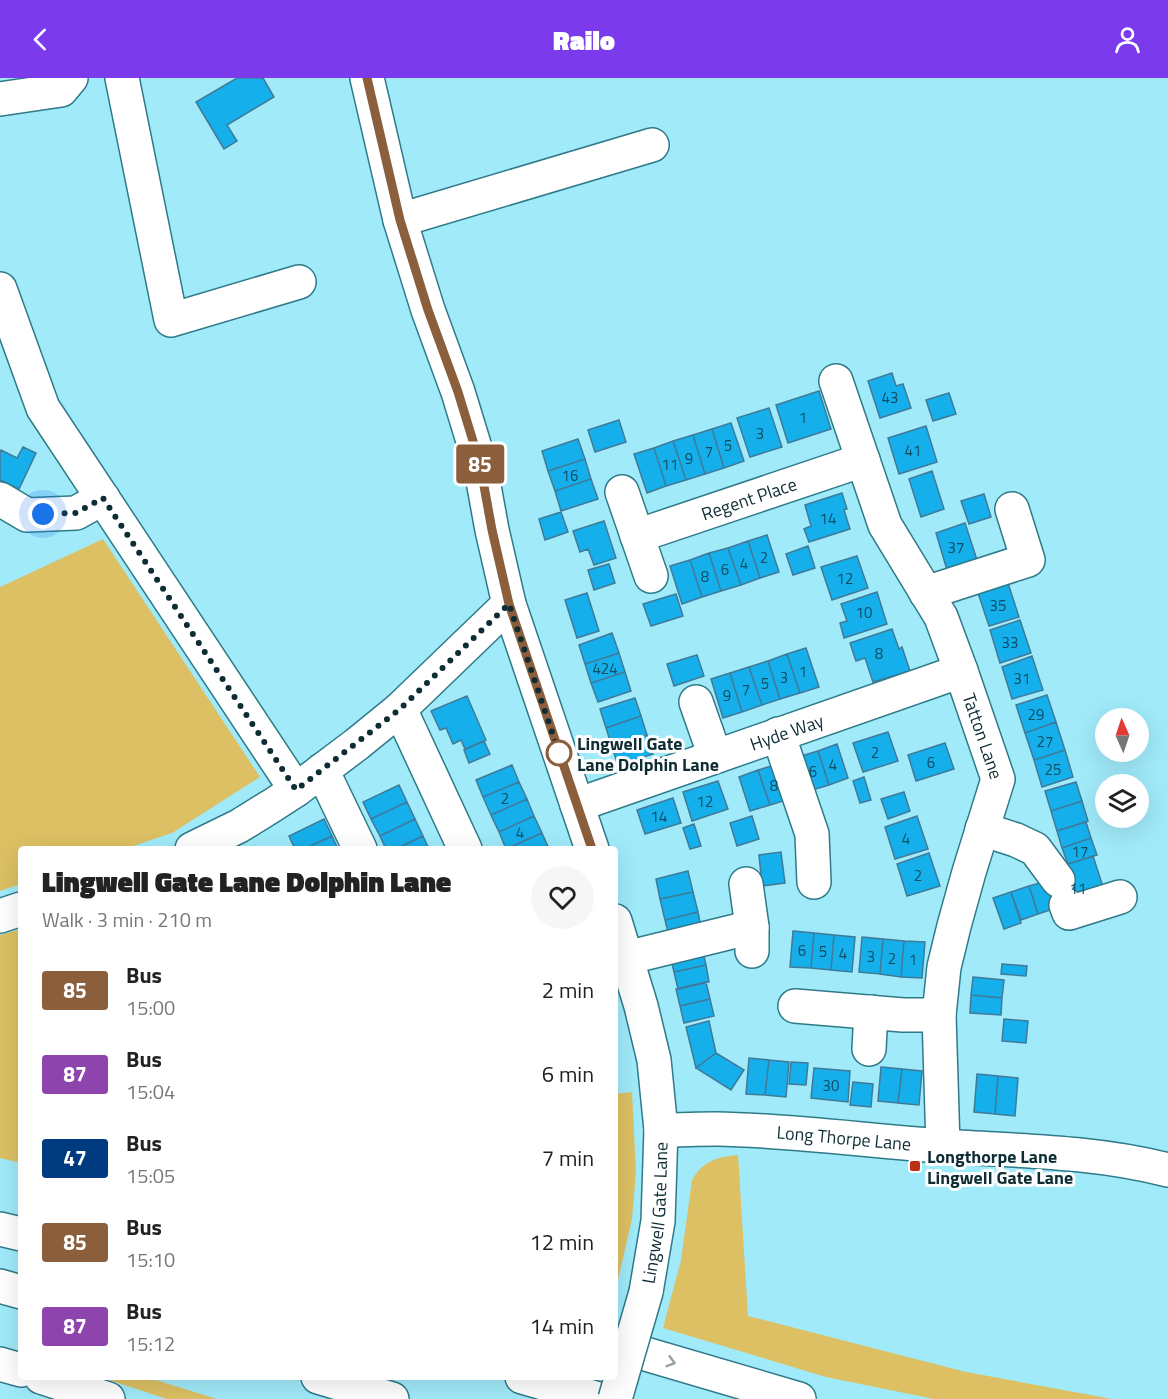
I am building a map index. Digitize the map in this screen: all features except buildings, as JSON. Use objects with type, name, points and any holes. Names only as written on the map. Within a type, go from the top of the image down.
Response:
[{"type":"main road","points":[[0,99],[61,90],[71,78]]},
{"type":"main road","points":[[122,78],[171,320],[299,282]]},
{"type":"main road","points":[[367,78],[400,220],[480,464],[509,604],[591,846]]},
{"type":"main road","points":[[400,220],[597,147],[652,145]]},
{"type":"main road","points":[[0,289],[43,408],[296,790]]},
{"type":"main road","name":"Tatton Lane","points":[[836,381],[885,525],[941,617],[998,779],[944,967],[939,1015],[943,1146]]},
{"type":"main road","name":"Regent Place","points":[[637,536],[863,460]]},
{"type":"main road","points":[[622,492],[651,576]]},
{"type":"main road","points":[[0,499],[27,515],[76,513],[103,498]]},
{"type":"main road","points":[[926,593],[1028,560],[1012,509]]},
{"type":"main road","points":[[206,846],[245,838],[296,790],[400,709],[509,604]]},
{"type":"main road","name":"Hyde Way","points":[[577,805],[961,670]]},
{"type":"main road","points":[[696,702],[715,756]]},
{"type":"main road","points":[[400,709],[464,846]]},
{"type":"main road","points":[[778,734],[812,834],[814,882]]},
{"type":"main road","points":[[322,770],[359,846]]},
{"type":"main road","points":[[982,829],[1035,849],[1062,892],[1069,913],[1120,897]]},
{"type":"main road","points":[[626,958],[752,939],[746,884]]},
{"type":"main road","points":[[0,916],[18,910]]},
{"type":"main road","name":"Lingwell Gate Lane","points":[[615,1399],[646,1292],[658,1221],[661,1130],[654,1060],[618,931]]},
{"type":"main road","points":[[795,1006],[903,1015],[939,1015]]},
{"type":"main road","points":[[868,1049],[871,1012]]},
{"type":"main road","name":"Long Thorpe Lane","points":[[661,1130],[754,1131],[1067,1154],[1139,1162],[1168,1170]]},
{"type":"main road","points":[[0,1229],[18,1233]]},
{"type":"main road","points":[[0,1286],[18,1291]]},
{"type":"main road","points":[[618,1347],[799,1399]]},
{"type":"main road","points":[[0,1364],[18,1369]]},
{"type":"main road","points":[[50,1380],[108,1399]]},
{"type":"main road","points":[[328,1380],[392,1399]]},
{"type":"main road","points":[[532,1380],[599,1399]]},
{"type":"shaded area","points":[[103,539],[260,777],[172,833],[133,846],[18,846],[18,885],[0,891],[0,587]]},
{"type":"shaded area","points":[[18,930],[18,1162],[0,1158],[0,935]]},
{"type":"shaded area","points":[[632,1092],[636,1172],[632,1219],[618,1280],[618,1094]]},
{"type":"shaded area","points":[[738,1155],[748,1316],[966,1372],[1112,1399],[934,1399],[826,1377],[663,1328],[681,1260],[692,1180],[701,1168],[711,1161]]},
{"type":"shaded area","points":[[109,1380],[156,1380],[217,1399],[167,1399]]},
{"type":"bus line","name":"85","points":[[367,78],[400,220],[480,464],[509,604],[591,846]]},
{"type":"place","name":"Lingwell Gate Lane Dolphin Lane","points":[[559,753]]},
{"type":"place","name":"Longthorpe Lane Lingwell Gate Lane","points":[[915,1166]]},
{"type":"route","points":[[43,514],[76,513],[103,498],[296,790],[400,709],[509,604],[559,753]]}]
